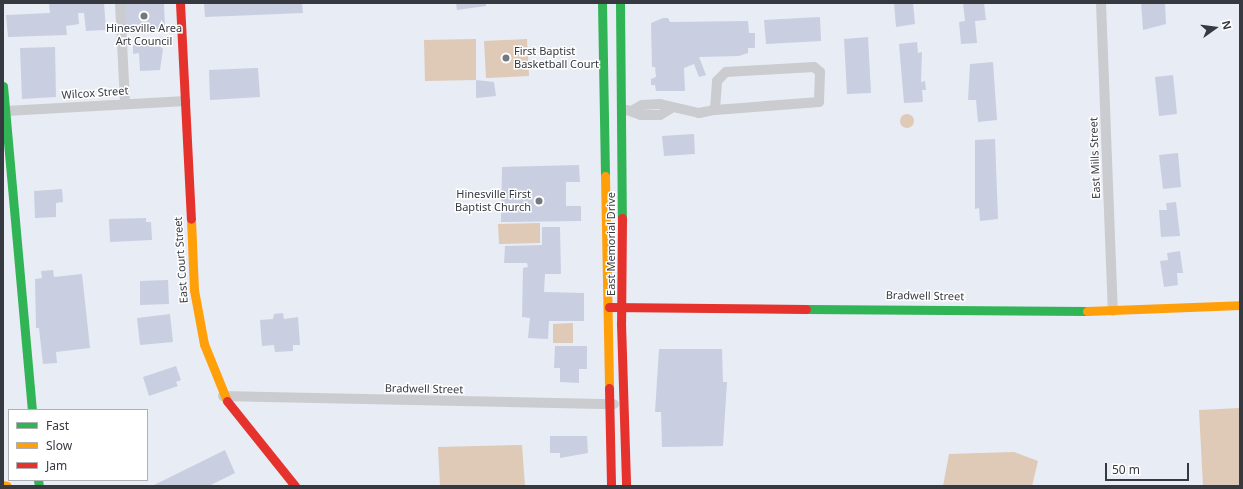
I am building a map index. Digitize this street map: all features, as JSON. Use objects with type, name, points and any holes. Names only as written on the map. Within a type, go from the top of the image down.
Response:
[{"type":"main road","name":"East Court Street","points":[[180,3],[186,101],[194,290],[204,344],[223,396],[295,486]]},
{"type":"main road","name":"East Memorial Drive","points":[[602,3],[610,307],[611,486]]},
{"type":"main road","name":"East Memorial Drive","points":[[620,3],[628,110],[623,307],[626,486]]},
{"type":"main road","points":[[3,86],[32,409]]},
{"type":"main road","name":"Bradwell Street","points":[[610,307],[1113,311],[1240,305]]},
{"type":"main road","points":[[3,485],[7,486]]},
{"type":"street","points":[[120,3],[125,103]]},
{"type":"street","name":"East Mills Street","points":[[1101,3],[1113,311]]},
{"type":"street","points":[[628,110],[641,115],[660,115],[670,109],[699,113],[715,110],[819,102],[820,72],[814,67],[726,72],[717,81],[715,110]]},
{"type":"street","name":"Wilcox Street","points":[[6,111],[125,103],[186,101]]},
{"type":"street","name":"Bradwell Street","points":[[223,396],[610,403],[625,405]]},
{"type":"shaded area","points":[[476,39],[476,80],[425,81],[424,40]]},
{"type":"shaded area","name":"First Baptist Basketball Court","points":[[527,39],[529,76],[486,78],[484,41]]},
{"type":"shaded area","points":[[904,114],[910,114],[914,118],[914,124],[910,128],[904,128],[900,124],[900,118]]},
{"type":"shaded area","points":[[540,223],[540,243],[499,244],[498,224]]},
{"type":"shaded area","points":[[573,323],[573,343],[553,343],[553,324]]},
{"type":"shaded area","points":[[1240,408],[1240,486],[1203,486],[1199,410]]},
{"type":"shaded area","points":[[522,445],[525,486],[440,486],[438,447]]},
{"type":"shaded area","points":[[1014,452],[1038,461],[1032,486],[943,486],[949,454]]},
{"type":"building","points":[[49,3],[104,3],[106,30],[86,31],[84,13],[78,13],[79,24],[66,26],[67,35],[8,37],[6,15],[50,13]]},
{"type":"building","name":"Hinesville Area Art Council","points":[[123,3],[164,3],[165,29],[124,33]]},
{"type":"building","points":[[204,3],[302,3],[303,13],[205,17]]},
{"type":"building","points":[[456,3],[486,3],[486,6],[457,10]]},
{"type":"building","points":[[894,3],[913,3],[915,24],[896,27]]},
{"type":"building","points":[[963,3],[984,3],[986,20],[975,21],[977,43],[961,44],[959,22],[965,21]]},
{"type":"building","points":[[1141,3],[1165,3],[1166,24],[1143,30]]},
{"type":"building","points":[[820,17],[821,41],[766,44],[764,20]]},
{"type":"building","points":[[663,18],[668,18],[670,22],[748,21],[749,33],[755,33],[755,48],[748,48],[748,53],[739,56],[699,57],[706,75],[699,77],[694,64],[684,68],[685,91],[656,91],[655,85],[651,85],[651,79],[656,77],[655,67],[652,67],[651,23]]},
{"type":"building","points":[[868,37],[871,93],[847,94],[844,39]]},
{"type":"building","points":[[917,42],[918,53],[922,52],[921,82],[925,81],[926,90],[922,90],[923,102],[904,103],[899,44]]},
{"type":"building","points":[[158,44],[163,49],[160,70],[140,71],[139,53],[133,54],[133,45]]},
{"type":"building","points":[[55,47],[56,97],[22,99],[20,48]]},
{"type":"building","points":[[993,62],[997,120],[978,122],[976,100],[968,100],[970,64]]},
{"type":"building","points":[[258,68],[260,97],[210,100],[209,70]]},
{"type":"building","points":[[1173,75],[1177,114],[1159,116],[1155,77]]},
{"type":"building","points":[[476,80],[494,82],[496,96],[476,98]]},
{"type":"building","points":[[694,134],[695,154],[664,156],[662,136]]},
{"type":"building","points":[[995,139],[998,219],[980,221],[979,208],[975,209],[975,140]]},
{"type":"building","points":[[1178,153],[1181,187],[1163,189],[1159,155]]},
{"type":"building","points":[[579,165],[580,182],[566,182],[566,206],[581,206],[581,221],[501,222],[502,167]]},
{"type":"building","points":[[62,189],[63,202],[56,203],[56,217],[35,218],[34,191]]},
{"type":"building","points":[[1176,202],[1180,236],[1161,237],[1159,210],[1167,210],[1166,203]]},
{"type":"building","points":[[146,218],[146,222],[151,222],[152,240],[110,242],[109,219]]},
{"type":"building","points":[[542,227],[560,227],[561,274],[545,274],[544,292],[584,293],[584,321],[549,321],[548,339],[528,338],[530,318],[522,317],[523,268],[528,267],[527,263],[504,263],[505,246],[542,245]]},
{"type":"building","points":[[1180,251],[1183,273],[1177,273],[1178,285],[1164,287],[1160,261],[1168,260],[1167,253]]},
{"type":"building","points":[[53,270],[54,277],[82,274],[90,348],[56,352],[57,363],[43,364],[39,328],[36,328],[35,279],[42,278],[41,271]]},
{"type":"building","points":[[168,280],[169,304],[140,305],[140,281]]},
{"type":"building","points":[[283,313],[284,319],[298,317],[300,345],[293,345],[293,351],[275,352],[274,345],[262,346],[260,320],[273,319],[274,314]]},
{"type":"building","points":[[170,314],[173,342],[140,345],[137,318]]},
{"type":"building","points":[[555,346],[587,346],[587,369],[579,369],[579,383],[560,382],[560,368],[554,368]]},
{"type":"building","points":[[659,349],[722,349],[723,382],[727,382],[723,446],[662,447],[661,412],[655,412]]},
{"type":"building","points":[[176,366],[181,380],[176,382],[178,386],[149,396],[143,377]]},
{"type":"building","points":[[550,436],[587,436],[588,453],[560,458],[560,453],[550,453]]},
{"type":"building","points":[[225,450],[235,473],[209,486],[152,486]]},
{"type":"traffic: fast","points":[[602,3],[605,176]]},
{"type":"traffic: fast","points":[[620,3],[622,218]]},
{"type":"traffic: fast","points":[[3,86],[32,409]]},
{"type":"traffic: fast","points":[[806,309],[1087,311]]},
{"type":"traffic: fast","points":[[38,481],[39,486]]},
{"type":"traffic: slow","points":[[605,176],[609,388]]},
{"type":"traffic: slow","points":[[191,219],[194,290],[204,344],[227,401]]},
{"type":"traffic: slow","points":[[1087,311],[1240,305]]},
{"type":"traffic: slow","points":[[3,485],[7,486]]},
{"type":"traffic: jam","points":[[180,3],[191,219]]},
{"type":"traffic: jam","points":[[622,218],[621,323],[626,486]]},
{"type":"traffic: jam","points":[[609,307],[806,309]]},
{"type":"traffic: jam","points":[[609,388],[611,486]]},
{"type":"traffic: jam","points":[[227,401],[295,486]]},
{"type":"place","name":"Hinesville Area Art Council","points":[[144,16]]},
{"type":"place","name":"First Baptist Basketball Court","points":[[506,58]]},
{"type":"place","name":"Hinesville First Baptist Church","points":[[539,201]]}]
